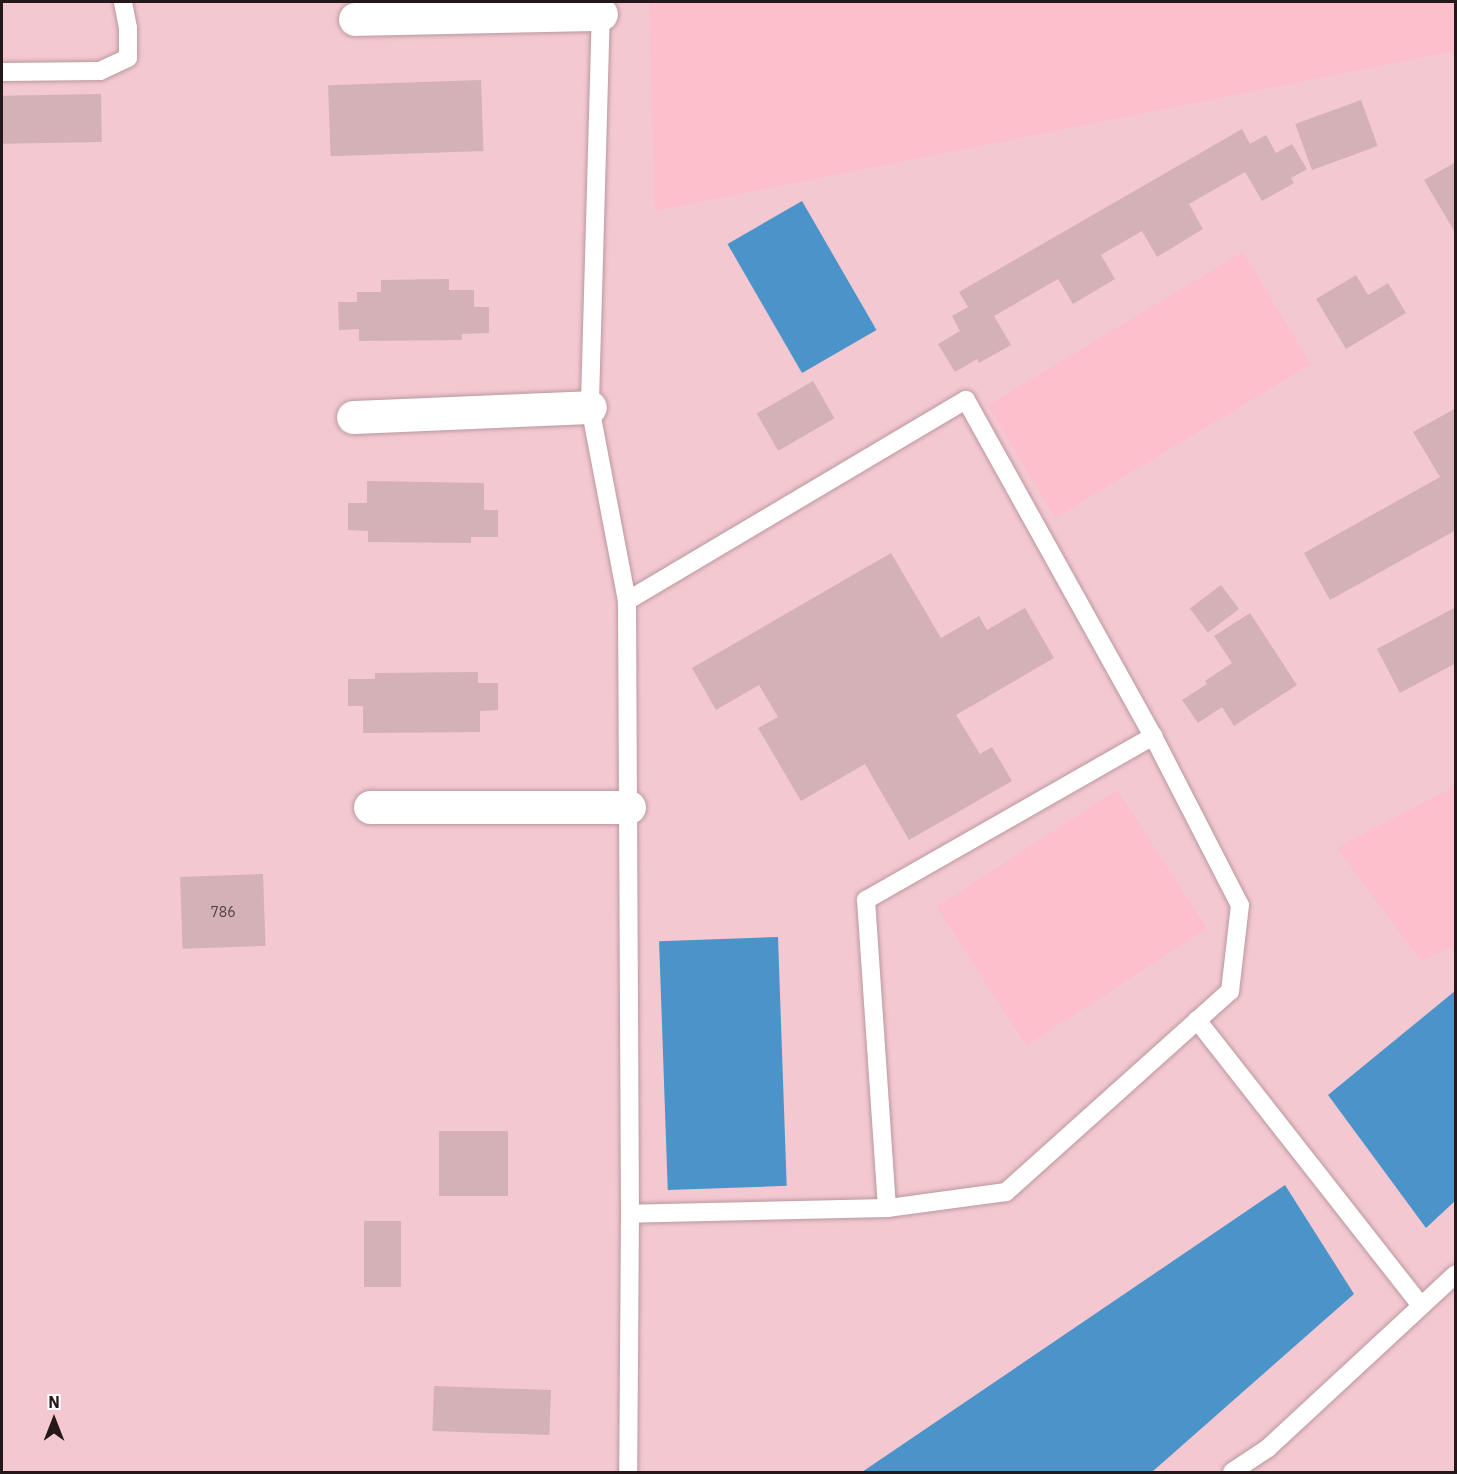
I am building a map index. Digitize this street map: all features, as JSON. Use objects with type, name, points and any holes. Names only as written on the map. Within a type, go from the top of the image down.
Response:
[{"type":"street","points":[[355,19],[601,8]]},
{"type":"street","points":[[353,417],[590,407]]},
{"type":"street","points":[[370,807],[629,807]]},
{"type":"lane","points":[[2,72],[100,71],[128,58],[128,28],[123,2]]},
{"type":"lane","points":[[601,8],[590,407],[627,601],[630,1214],[628,1473]]},
{"type":"lane","points":[[627,601],[966,400],[1153,736],[1240,905],[1230,991],[1006,1192],[887,1208],[630,1214]]},
{"type":"lane","points":[[887,1208],[866,900],[1153,736]]},
{"type":"lane","points":[[1197,1020],[1421,1306]]},
{"type":"lane","points":[[1232,1473],[1268,1448],[1455,1274]]},
{"type":"shaded area","points":[[2,2],[1455,2],[1455,1472],[2,1472]]},
{"type":"shaded area","points":[[649,2],[1455,2],[1455,51],[655,211]]},
{"type":"shaded area","points":[[1243,252],[1310,364],[1055,518],[988,405]]},
{"type":"shaded area","points":[[1455,786],[1455,946],[1421,961],[1337,848]]},
{"type":"shaded area","points":[[1117,790],[1207,928],[1027,1045],[937,907]]},
{"type":"water","points":[[802,201],[876,330],[802,373],[728,244]]},
{"type":"water","points":[[778,937],[787,1186],[668,1190],[659,941]]},
{"type":"water","points":[[1455,991],[1455,1201],[1426,1228],[1328,1095]]},
{"type":"water","points":[[1285,1185],[1354,1294],[1152,1472],[862,1472]]},
{"type":"building","points":[[481,80],[483,151],[331,156],[328,85]]},
{"type":"building","points":[[101,94],[102,142],[3,144],[2,96]]},
{"type":"building","points":[[1361,100],[1378,146],[1312,170],[1295,124]]},
{"type":"building","points":[[1242,129],[1250,144],[1266,135],[1276,153],[1292,144],[1307,169],[1291,178],[1294,183],[1262,201],[1245,172],[1189,204],[1203,229],[1157,257],[1142,231],[1101,255],[1115,279],[1073,304],[1058,279],[994,316],[1011,345],[979,363],[977,359],[955,372],[938,344],[960,331],[952,316],[968,307],[959,292]]},
{"type":"building","points":[[1456,162],[1456,234],[1424,180]]},
{"type":"building","points":[[1356,275],[1368,295],[1388,283],[1406,313],[1346,349],[1316,299]]},
{"type":"building","points":[[449,279],[449,290],[474,290],[474,307],[489,307],[489,333],[462,334],[462,340],[359,341],[359,329],[339,330],[338,302],[357,302],[357,292],[381,292],[381,280]]},
{"type":"building","points":[[813,381],[834,418],[778,451],[757,414]]},
{"type":"building","points":[[1456,408],[1456,530],[1330,600],[1304,553],[1440,477],[1413,432]]},
{"type":"building","points":[[367,481],[484,483],[484,510],[498,510],[498,537],[471,537],[471,543],[368,542],[368,531],[348,530],[348,503],[367,503]]},
{"type":"building","points":[[891,553],[941,638],[979,616],[987,630],[1025,608],[1054,658],[956,715],[980,754],[992,747],[1012,781],[909,840],[865,764],[801,801],[758,728],[778,717],[759,685],[716,710],[692,668]]},
{"type":"building","points":[[1221,585],[1239,609],[1208,632],[1190,608]]},
{"type":"building","points":[[1456,607],[1456,663],[1400,693],[1377,649]]},
{"type":"building","points":[[1250,613],[1297,685],[1234,726],[1222,707],[1198,723],[1182,700],[1207,684],[1205,681],[1232,663],[1214,636]]},
{"type":"building","points":[[478,672],[478,683],[498,683],[498,710],[480,711],[480,732],[363,733],[363,706],[348,706],[348,679],[375,679],[375,673]]},
{"type":"building","points":[[263,874],[266,946],[183,949],[180,877]]},
{"type":"building","points":[[439,1131],[508,1131],[508,1196],[439,1196]]},
{"type":"building","points":[[364,1221],[401,1221],[401,1287],[364,1287]]},
{"type":"building","points":[[434,1386],[551,1390],[549,1435],[432,1431]]}]
